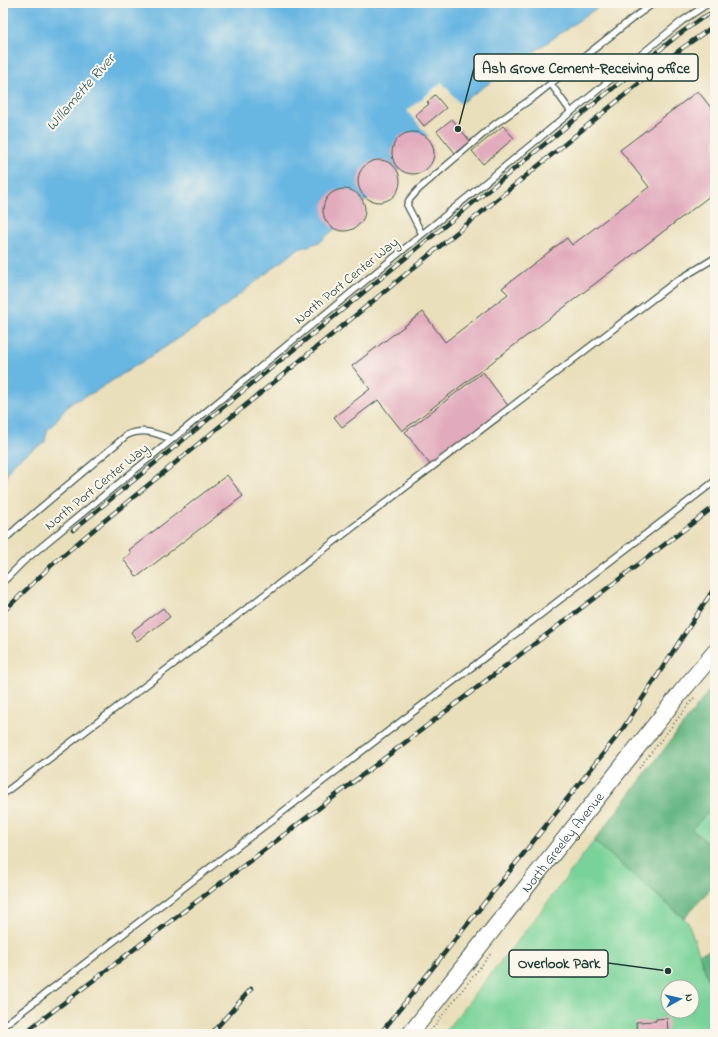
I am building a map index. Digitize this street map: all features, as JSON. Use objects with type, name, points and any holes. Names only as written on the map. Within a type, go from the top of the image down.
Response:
[{"type":"main road","name":"North Greeley Avenue","points":[[410,1034],[682,691],[715,652]]},
{"type":"lane","points":[[422,234],[407,205],[418,189],[495,124],[551,84],[654,3]]},
{"type":"lane","name":"North Port Center Way","points":[[3,582],[14,569],[37,549],[171,439],[682,21],[709,3]]},
{"type":"lane","points":[[551,84],[571,112]]},
{"type":"lane","points":[[3,794],[675,282],[715,258]]},
{"type":"lane","points":[[3,541],[36,511],[127,435],[143,431],[171,439]]},
{"type":"lane","points":[[3,1026],[715,481]]},
{"type":"green space","points":[[715,683],[715,805],[692,829],[715,851],[715,884],[684,918],[594,841]]},
{"type":"green space","points":[[715,805],[715,851],[692,829]]},
{"type":"green space","points":[[594,841],[688,922],[715,998],[715,1034],[443,1034],[534,920]]},
{"type":"green space","points":[[715,948],[715,998],[699,954]]},
{"type":"water","name":"Willamette River","points":[[3,3],[604,3],[462,102],[430,133],[389,180],[320,242],[296,250],[206,321],[96,391],[71,403],[47,431],[45,442],[15,462],[7,474],[5,481],[3,482]]},
{"type":"pier","points":[[442,82],[461,105],[429,137],[407,111]]},
{"type":"building","points":[[698,91],[715,113],[715,192],[402,431],[378,400],[342,427],[334,417],[370,389],[352,366],[423,312],[445,342],[508,294],[502,288],[567,238],[572,245],[649,187],[620,150]]},
{"type":"building","points":[[435,95],[446,108],[424,126],[415,115],[429,104],[427,102]]},
{"type":"building","points":[[452,119],[470,141],[455,153],[437,131]]},
{"type":"building","points":[[503,126],[514,138],[483,164],[472,151]]},
{"type":"building","points":[[413,132],[428,138],[434,153],[428,168],[413,174],[398,168],[392,153],[398,138]]},
{"type":"building","points":[[379,160],[394,166],[400,181],[394,196],[379,202],[364,196],[358,181],[364,166]]},
{"type":"building","points":[[344,189],[359,195],[365,210],[359,225],[344,231],[329,225],[323,210],[329,195]]},
{"type":"building","points":[[483,372],[509,407],[431,466],[405,432]]},
{"type":"building","points":[[227,475],[243,496],[137,577],[123,559],[131,553],[129,550]]},
{"type":"building","points":[[163,608],[170,617],[137,641],[131,632]]},
{"type":"building","points":[[656,1019],[667,1019],[668,1031],[654,1032],[654,1034],[637,1034],[636,1022],[656,1021]]},
{"type":"railway","points":[[73,530],[678,35],[702,18],[715,11]]},
{"type":"railway","points":[[3,612],[56,561],[103,522],[681,49],[715,25]]},
{"type":"railway","points":[[23,1034],[715,506]]},
{"type":"railway","points":[[380,1034],[622,730],[715,587]]},
{"type":"railway","points":[[211,1034],[251,989]]},
{"type":"place","name":"Ash Grove Cement-Receiving office","points":[[458,129]]},
{"type":"place","name":"Overlook Park","points":[[668,971]]}]
